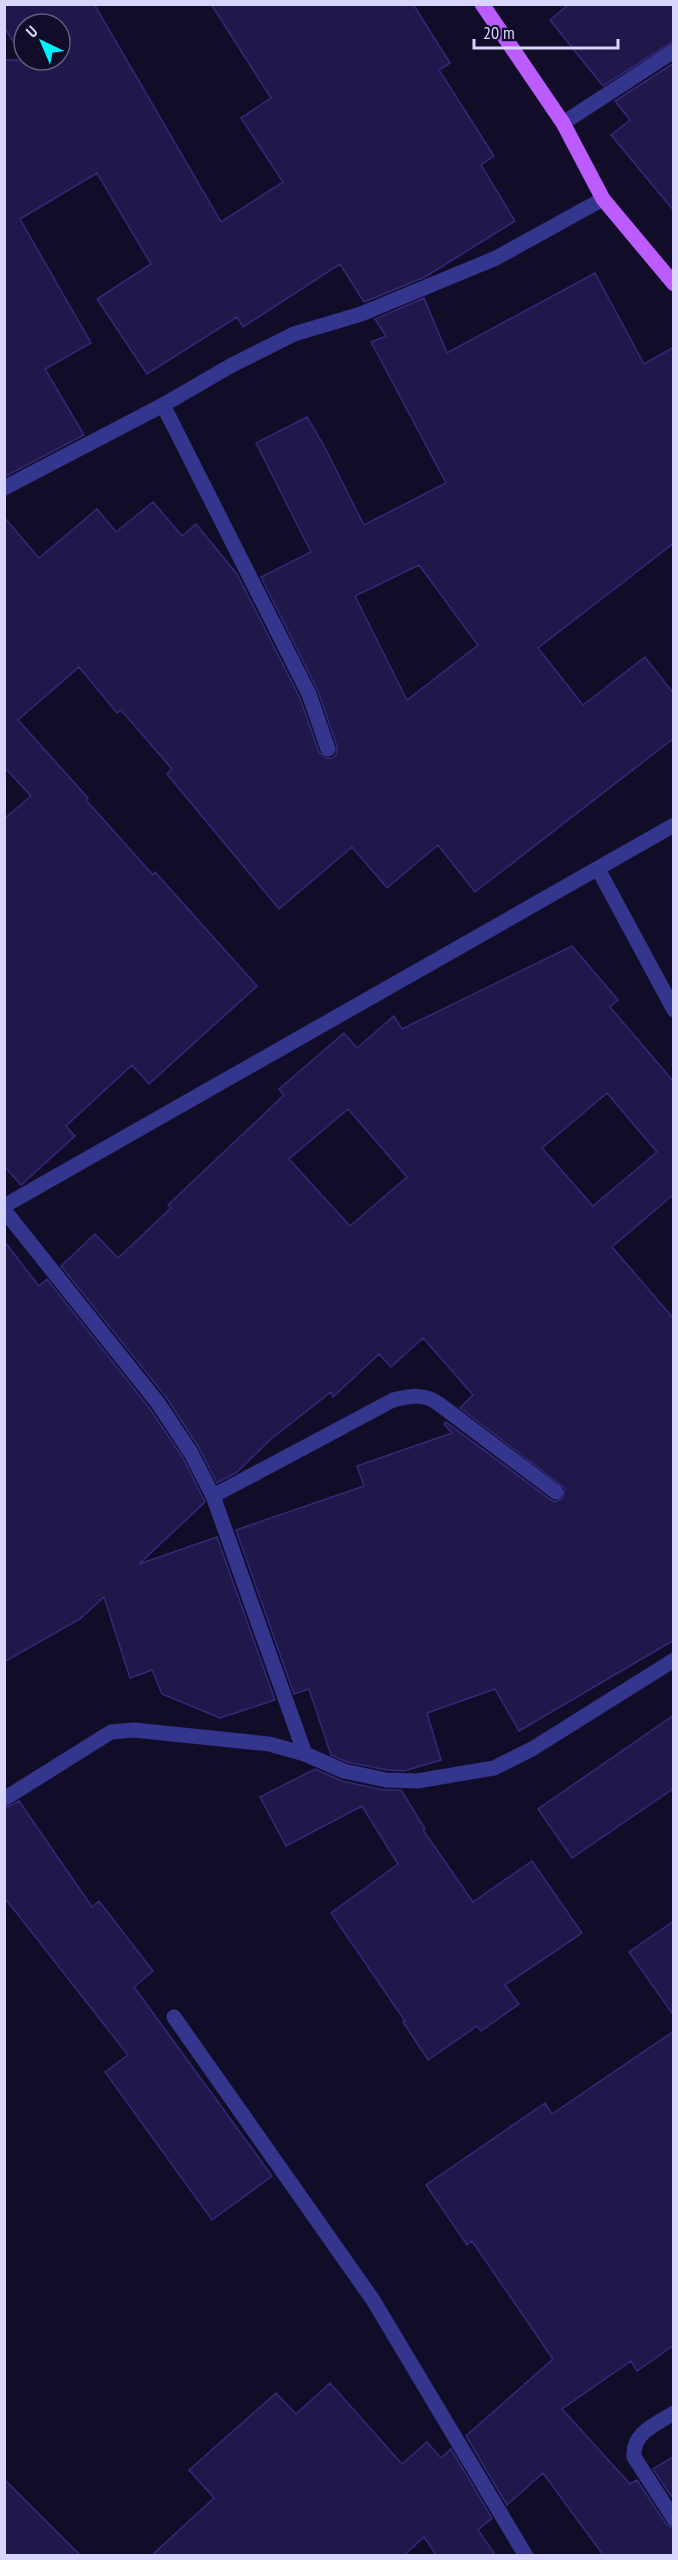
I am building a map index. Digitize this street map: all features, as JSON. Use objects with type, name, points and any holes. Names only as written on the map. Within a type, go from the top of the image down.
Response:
[{"type":"main road","points":[[482,4],[563,123],[603,199],[674,284]]},
{"type":"street","points":[[563,123],[674,51]]},
{"type":"street","points":[[4,488],[294,334],[361,314],[496,258],[603,199]]},
{"type":"street","points":[[163,405],[309,694],[328,749]]},
{"type":"street","points":[[305,1754],[213,1496],[180,1434],[4,1208],[674,825]]},
{"type":"street","points":[[598,869],[674,1010]]},
{"type":"street","points":[[213,1496],[393,1400],[418,1396],[429,1397],[556,1492]]},
{"type":"street","points":[[4,1799],[111,1732],[134,1730],[269,1744],[305,1754],[344,1772],[386,1780],[417,1781],[494,1768],[532,1749],[674,1660]]},
{"type":"street","points":[[174,2017],[373,2300],[526,2556]]},
{"type":"street","points":[[674,2413],[639,2436],[633,2446],[634,2457],[674,2519]]},
{"type":"building","points":[[4,4],[94,4],[221,222],[283,182],[241,118],[271,98],[211,4],[413,4],[450,63],[439,70],[494,156],[481,165],[515,221],[425,277],[364,302],[340,264],[243,327],[237,317],[147,374],[97,299],[151,264],[97,173],[20,219],[91,343],[45,369],[84,435],[4,477],[4,60],[12,60],[12,72],[72,72],[72,12],[12,12],[12,40],[4,27]]},
{"type":"building","points":[[569,4],[674,4],[674,41],[603,86],[550,20]]},
{"type":"building","points":[[674,63],[674,211],[611,135],[630,120],[615,101]]},
{"type":"building","points":[[595,273],[644,364],[674,347],[674,543],[538,648],[583,705],[645,657],[674,694],[674,738],[475,892],[438,845],[387,888],[352,847],[279,909],[167,774],[172,769],[121,710],[117,713],[79,667],[18,720],[153,875],[155,872],[257,986],[149,1084],[132,1065],[66,1126],[75,1136],[21,1185],[4,1166],[4,819],[31,796],[4,767],[4,517],[39,558],[97,509],[116,532],[153,502],[182,536],[196,524],[237,574],[300,698],[319,752],[326,758],[332,758],[336,755],[337,746],[318,691],[261,577],[311,552],[256,443],[307,417],[364,525],[446,483],[371,342],[386,336],[375,319],[424,298],[447,353]],"holes":[[[419,565],[478,645],[407,700],[355,596]]]},
{"type":"building","points":[[572,946],[618,1000],[610,1007],[674,1082],[674,1194],[612,1247],[674,1319],[674,1640],[519,1731],[495,1689],[427,1713],[441,1760],[404,1771],[347,1762],[331,1755],[309,1689],[294,1694],[236,1530],[364,1486],[357,1466],[452,1433],[444,1424],[446,1422],[551,1500],[555,1502],[563,1498],[565,1488],[460,1408],[473,1395],[423,1338],[391,1367],[379,1354],[333,1397],[331,1392],[271,1439],[236,1473],[217,1483],[199,1448],[166,1397],[61,1266],[95,1234],[118,1258],[171,1208],[168,1205],[284,1095],[279,1089],[344,1033],[357,1048],[394,1016],[402,1029]],"holes":[[[607,1093],[657,1152],[593,1206],[542,1148]],[[348,1109],[407,1177],[350,1226],[289,1159]]]},
{"type":"building","points":[[4,1241],[39,1286],[47,1279],[150,1409],[183,1458],[205,1502],[139,1564],[217,1537],[275,1700],[220,1718],[162,1694],[152,1670],[130,1678],[104,1597],[80,1619],[4,1662]]},
{"type":"building","points":[[674,1715],[674,1788],[572,1858],[538,1809]]},
{"type":"building","points":[[315,1769],[342,1781],[384,1790],[401,1790],[425,1829],[423,1830],[473,1902],[532,1861],[582,1933],[505,1985],[519,2004],[481,2031],[477,2026],[428,2060],[403,2022],[405,2021],[331,1913],[398,1864],[362,1806],[286,1846],[260,1797]]},
{"type":"building","points":[[19,1801],[92,1907],[99,1901],[153,1971],[134,1987],[272,2176],[212,2220],[105,2072],[128,2055],[4,1897],[4,1809]]},
{"type":"building","points":[[674,1921],[674,2016],[629,1952]]},
{"type":"building","points":[[674,2031],[674,2345],[637,2371],[631,2361],[562,2409],[630,2484],[637,2480],[666,2524],[674,2529],[674,2556],[604,2556],[543,2473],[507,2505],[466,2436],[553,2359],[472,2241],[467,2245],[426,2185],[545,2103],[552,2114]]},
{"type":"building","points":[[330,2383],[402,2464],[427,2442],[441,2458],[451,2449],[492,2518],[478,2530],[496,2556],[437,2556],[424,2537],[403,2556],[151,2556],[214,2498],[189,2470],[276,2393],[296,2414]]},
{"type":"building","points":[[674,2456],[674,2500],[653,2469]]},
{"type":"building","points":[[4,2479],[81,2556],[4,2556]]}]
